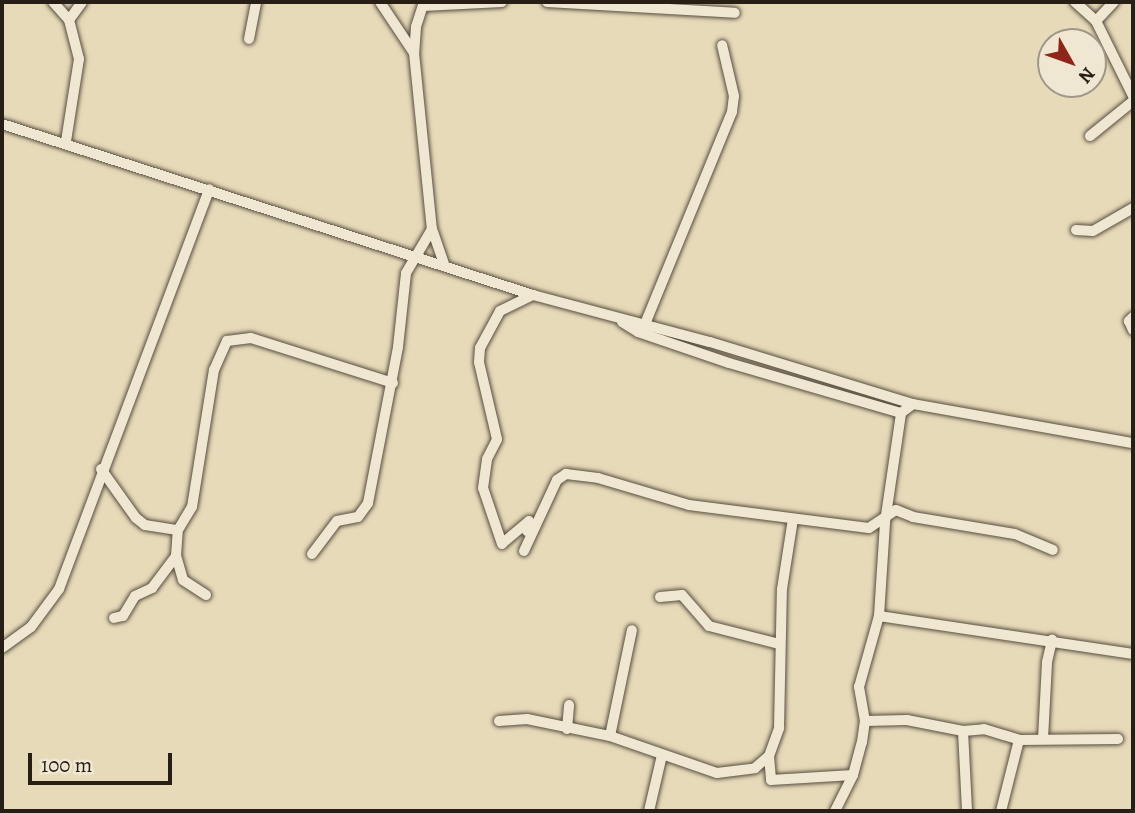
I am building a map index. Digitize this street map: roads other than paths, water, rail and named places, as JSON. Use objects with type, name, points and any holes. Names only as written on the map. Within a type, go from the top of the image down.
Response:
[{"type":"street","points":[[53,2],[69,20],[79,59],[66,141]]},
{"type":"street","points":[[69,20],[82,2]]},
{"type":"street","points":[[249,39],[256,2]]},
{"type":"street","points":[[380,2],[414,52]]},
{"type":"street","points":[[444,264],[432,229],[414,52],[424,4],[502,2]]},
{"type":"street","points":[[547,2],[734,13]]},
{"type":"street","points":[[1075,2],[1096,22],[1133,99],[1090,136]]},
{"type":"street","points":[[1096,22],[1114,2]]},
{"type":"street","points":[[645,324],[732,112],[734,96],[722,44]]},
{"type":"street","points":[[2,124],[66,141],[533,295],[645,324],[913,404],[1133,443]]},
{"type":"street","points":[[2,648],[31,626],[59,589],[100,469],[183,268],[209,189]]},
{"type":"street","points":[[1076,230],[1093,231],[1133,208]]},
{"type":"street","points":[[312,554],[337,521],[358,517],[368,503],[393,383],[406,273],[432,229]]},
{"type":"street","points":[[533,295],[500,311],[480,348],[479,362],[497,439],[487,459],[483,488],[502,544],[529,521],[524,551],[557,480],[566,474],[598,478],[690,505],[869,528],[885,522],[896,510],[913,517],[1015,534],[1053,550]]},
{"type":"street","points":[[1133,317],[1129,321],[1133,330]]},
{"type":"street","points":[[617,318],[638,332],[729,363],[901,413]]},
{"type":"street","points":[[206,595],[188,586],[181,574],[176,556],[178,530],[192,507],[214,370],[227,341],[251,338],[393,383]]},
{"type":"street","points":[[835,811],[853,775],[864,720],[859,687],[879,616],[885,522],[901,413],[913,404]]},
{"type":"street","points":[[100,469],[136,518],[145,525],[178,530]]},
{"type":"street","points":[[793,519],[779,644],[779,728],[769,757],[771,780],[853,775]]},
{"type":"street","points":[[114,618],[123,616],[135,596],[152,587],[176,556]]},
{"type":"street","points":[[166,566],[181,574]]},
{"type":"street","points":[[660,597],[682,595],[709,626],[779,644]]},
{"type":"street","points":[[879,616],[1133,654]]},
{"type":"street","points":[[610,736],[632,630]]},
{"type":"street","points":[[1043,739],[1047,662],[1052,640]]},
{"type":"street","points":[[567,729],[569,705]]},
{"type":"street","points":[[499,720],[527,719],[610,736],[717,773],[755,768],[769,757]]},
{"type":"street","points":[[864,720],[907,720],[962,731],[984,729],[1019,740],[1118,739]]},
{"type":"street","points":[[962,731],[967,811]]},
{"type":"street","points":[[1001,811],[1019,740]]},
{"type":"street","points":[[649,811],[663,755]]}]
